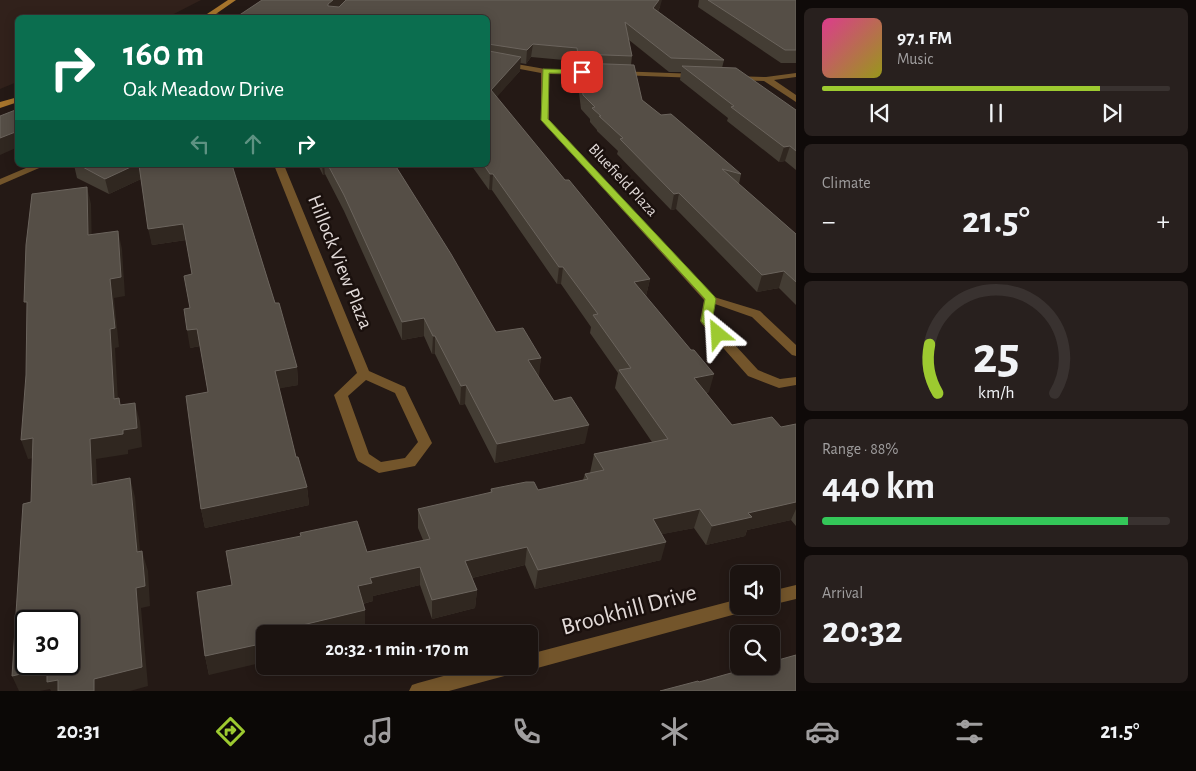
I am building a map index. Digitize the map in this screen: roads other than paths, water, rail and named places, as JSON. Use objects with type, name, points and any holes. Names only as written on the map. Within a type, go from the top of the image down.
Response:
[{"type":"main road","points":[[210,15],[233,0]]},
{"type":"main road","points":[[0,105],[15,100]]},
{"type":"street","points":[[490,61],[546,71],[603,73]]},
{"type":"street","name":"Bluefield Plaza","points":[[546,71],[544,120],[710,299],[756,314],[796,352]]},
{"type":"street","points":[[613,73],[708,77]]},
{"type":"street","points":[[728,77],[766,79],[796,75]]},
{"type":"street","points":[[766,79],[796,99]]},
{"type":"street","points":[[0,182],[37,167]]},
{"type":"street","name":"Hillock View Plaza","points":[[280,167],[364,374]]},
{"type":"street","points":[[710,299],[706,321],[753,373],[779,384],[796,381]]},
{"type":"street","points":[[364,374],[400,390],[425,443],[410,462],[379,468],[363,457],[341,395],[364,374]]},
{"type":"street","points":[[780,596],[796,592]]},
{"type":"street","name":"Brookhill Drive","points":[[538,660],[730,609]]},
{"type":"street","points":[[418,691],[478,675]]}]
